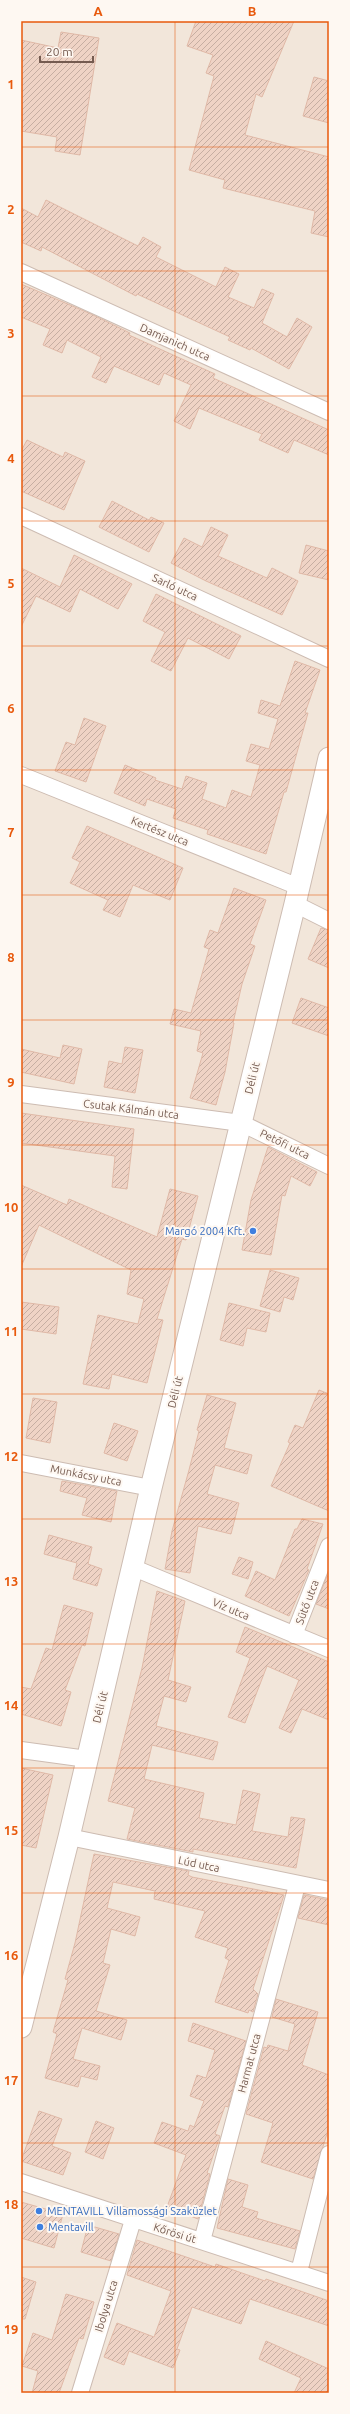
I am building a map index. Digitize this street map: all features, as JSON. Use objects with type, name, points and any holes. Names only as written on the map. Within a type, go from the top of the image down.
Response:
[{"type":"street","name":"Damjanich utca","points":[[21,272],[329,412]]},
{"type":"street","name":"Sarló utca","points":[[21,516],[329,659]]},
{"type":"street","name":"Déli út","points":[[21,2027],[69,1837],[134,1568],[151,1488],[297,896],[329,758]]},
{"type":"street","name":"Kertész utca","points":[[21,775],[297,896],[329,921]]},
{"type":"street","name":"Csutak Kálmán utca","points":[[21,1094],[241,1123]]},
{"type":"street","name":"Petőfi utca","points":[[241,1123],[329,1166]]},
{"type":"street","name":"Munkácsy utca","points":[[21,1463],[151,1488]]},
{"type":"street","name":"Sütő utca","points":[[294,1635],[329,1546]]},
{"type":"street","name":"Víz utca","points":[[134,1568],[329,1649]]},
{"type":"street","points":[[21,1750],[87,1759]]},
{"type":"street","name":"Lúd utca","points":[[69,1837],[297,1885],[329,1890]]},
{"type":"street","name":"Harmat utca","points":[[202,2242],[297,1885]]},
{"type":"street","points":[[299,2272],[329,2154]]},
{"type":"street","name":"Kőrösi út","points":[[21,2182],[133,2220],[299,2272],[329,2283]]},
{"type":"street","name":"Ibolya utca","points":[[80,2393],[133,2220]]},
{"type":"shaded area","points":[[21,21],[329,21],[329,2393],[21,2393]]},
{"type":"building","points":[[196,21],[294,21],[262,97],[256,94],[245,135],[329,157],[329,237],[311,233],[315,211],[223,188],[225,180],[189,170],[214,76],[206,73],[213,55],[187,46]]},
{"type":"building","points":[[61,32],[99,38],[80,155],[55,151],[57,137],[21,131],[21,40],[58,48]]},
{"type":"building","points":[[314,77],[329,81],[329,123],[303,116]]},
{"type":"building","points":[[46,200],[138,246],[143,237],[161,247],[156,257],[216,287],[225,267],[239,274],[228,297],[254,308],[262,289],[274,294],[262,323],[287,337],[297,318],[312,327],[289,369],[251,348],[250,350],[228,340],[230,337],[137,294],[136,296],[42,247],[41,251],[21,242],[21,208],[38,217]]},
{"type":"building","points":[[21,284],[91,314],[130,333],[129,335],[215,374],[213,378],[329,430],[329,455],[294,440],[288,453],[259,440],[262,434],[199,408],[190,429],[174,421],[191,385],[164,373],[159,385],[114,366],[106,383],[92,377],[101,357],[67,340],[62,353],[43,345],[50,329],[21,317]]},
{"type":"building","points":[[27,440],[63,457],[65,452],[85,461],[64,510],[21,491],[21,451]]},
{"type":"building","points":[[112,501],[149,520],[151,517],[164,523],[149,552],[99,527]]},
{"type":"building","points":[[211,527],[228,535],[218,556],[267,578],[272,568],[298,581],[282,615],[206,581],[171,563],[184,538],[202,547]]},
{"type":"building","points":[[306,545],[329,551],[329,580],[299,573]]},
{"type":"building","points":[[74,555],[132,584],[118,609],[80,589],[70,612],[36,596],[21,627],[21,568],[60,587]]},
{"type":"building","points":[[156,594],[241,636],[229,659],[188,638],[171,671],[151,661],[165,632],[143,621]]},
{"type":"building","points":[[295,661],[320,670],[305,713],[308,713],[286,792],[284,792],[266,854],[207,834],[208,830],[173,818],[176,809],[147,799],[145,806],[114,793],[125,765],[156,778],[155,780],[182,789],[186,776],[207,783],[202,799],[226,808],[232,790],[251,797],[260,765],[246,761],[251,744],[269,749],[278,719],[258,713],[261,700],[280,706]]},
{"type":"building","points":[[84,718],[106,726],[86,782],[55,771],[66,742],[75,745]]},
{"type":"building","points":[[87,826],[183,868],[170,900],[133,885],[120,917],[103,910],[108,900],[70,883],[80,862],[72,858]]},
{"type":"building","points":[[234,888],[266,900],[250,944],[255,946],[242,984],[233,1023],[225,1072],[216,1105],[190,1098],[203,1053],[197,1051],[201,1031],[170,1024],[174,1009],[191,1013],[209,949],[204,947],[210,930],[218,933]]},
{"type":"building","points":[[321,928],[329,930],[329,968],[308,959]]},
{"type":"building","points":[[301,998],[329,1008],[329,1036],[292,1023]]},
{"type":"building","points":[[63,1045],[82,1049],[74,1084],[21,1072],[21,1049],[60,1058]]},
{"type":"building","points":[[125,1047],[143,1050],[135,1093],[104,1087],[109,1061],[122,1064]]},
{"type":"building","points":[[21,1113],[134,1129],[127,1189],[112,1187],[115,1156],[21,1143]]},
{"type":"building","points":[[268,1147],[317,1172],[310,1186],[291,1176],[285,1196],[282,1195],[271,1255],[242,1250],[251,1200]]},
{"type":"building","points":[[21,1185],[67,1205],[69,1199],[157,1237],[170,1189],[198,1196],[186,1240],[182,1239],[157,1319],[163,1320],[147,1383],[112,1374],[109,1389],[83,1384],[98,1315],[138,1324],[144,1299],[127,1294],[131,1270],[39,1225],[21,1267]]},
{"type":"building","points":[[270,1270],[299,1278],[293,1300],[284,1297],[280,1312],[260,1306]]},
{"type":"building","points":[[21,1302],[59,1307],[56,1334],[21,1329]]},
{"type":"building","points":[[229,1303],[270,1313],[266,1332],[247,1328],[243,1346],[220,1340]]},
{"type":"building","points":[[319,1390],[329,1394],[329,1511],[271,1486],[290,1443],[288,1442],[295,1425],[303,1428]]},
{"type":"building","points":[[207,1395],[236,1403],[224,1448],[252,1455],[247,1474],[215,1465],[207,1494],[239,1503],[231,1534],[198,1526],[190,1573],[165,1569],[172,1531],[189,1470],[199,1431],[197,1430]]},
{"type":"building","points":[[33,1398],[57,1402],[50,1443],[26,1438]]},
{"type":"building","points":[[114,1423],[138,1431],[127,1461],[104,1453]]},
{"type":"building","points":[[62,1481],[117,1491],[111,1522],[82,1515],[87,1498],[60,1491]]},
{"type":"building","points":[[302,1519],[323,1524],[307,1569],[309,1570],[289,1616],[245,1596],[256,1571],[275,1580],[295,1529],[297,1529]]},
{"type":"building","points":[[49,1535],[92,1547],[88,1564],[102,1569],[97,1586],[73,1579],[77,1563],[44,1554]]},
{"type":"building","points":[[239,1557],[253,1562],[248,1579],[232,1574]]},
{"type":"building","points":[[327,1576],[329,1577],[329,1609],[316,1604]]},
{"type":"building","points":[[157,1591],[185,1601],[168,1680],[191,1687],[186,1702],[164,1696],[156,1726],[218,1742],[213,1760],[152,1745],[144,1779],[204,1793],[199,1818],[236,1825],[243,1790],[260,1794],[252,1831],[288,1837],[291,1817],[305,1819],[296,1868],[193,1849],[193,1852],[127,1839],[135,1808],[108,1801],[142,1668]]},
{"type":"building","points":[[64,1605],[93,1613],[85,1646],[82,1645],[65,1690],[71,1692],[61,1726],[21,1714],[21,1687],[31,1689],[46,1648],[52,1650]]},
{"type":"building","points":[[245,1627],[329,1662],[329,1720],[302,1709],[291,1733],[279,1728],[299,1680],[267,1666],[245,1723],[228,1717],[250,1658],[236,1652]]},
{"type":"building","points":[[21,1768],[53,1775],[36,1848],[21,1845]]},
{"type":"building","points":[[94,1854],[189,1871],[188,1875],[192,1877],[284,1895],[253,1989],[258,1994],[253,2012],[249,2010],[248,2013],[215,2002],[229,1960],[225,1958],[228,1948],[195,1937],[205,1911],[154,1899],[155,1891],[113,1882],[107,1908],[140,1917],[135,1936],[111,1929],[103,1963],[110,1965],[96,2011],[127,2020],[121,2040],[82,2028],[73,2059],[100,2066],[97,2080],[81,2076],[78,2087],[45,2078],[57,2034],[53,2032],[68,1980],[65,1979],[75,1943]]},
{"type":"building","points":[[304,1895],[329,1900],[329,1925],[298,1918]]},
{"type":"building","points":[[276,1999],[318,2012],[302,2065],[329,2075],[329,2127],[313,2179],[261,2162],[273,2123],[246,2114],[264,2047],[267,2048],[268,2045],[288,2051],[295,2024],[272,2017]]},
{"type":"building","points":[[193,2023],[246,2041],[228,2107],[225,2106],[215,2134],[220,2136],[207,2173],[210,2174],[198,2219],[167,2207],[186,2155],[154,2143],[162,2122],[188,2131],[190,2125],[194,2127],[204,2101],[190,2096],[197,2075],[206,2078],[215,2050],[188,2041]]},
{"type":"building","points":[[39,2111],[62,2119],[52,2146],[71,2153],[63,2175],[21,2161]]},
{"type":"building","points":[[96,2121],[114,2128],[103,2159],[85,2152]]},
{"type":"building","points":[[228,2179],[248,2185],[242,2207],[258,2212],[256,2218],[300,2231],[295,2249],[217,2228]]},
{"type":"building","name":"Mentavill","points":[[21,2202],[63,2214],[54,2248],[21,2238]]},
{"type":"building","points":[[88,2225],[119,2234],[111,2261],[81,2252]]},
{"type":"building","points":[[137,2240],[215,2267],[216,2264],[265,2281],[266,2279],[329,2301],[329,2326],[250,2299],[241,2324],[192,2307],[177,2349],[180,2350],[173,2368],[129,2351],[124,2365],[104,2357],[117,2323],[154,2337],[171,2291],[127,2275]]},
{"type":"building","points":[[21,2277],[36,2282],[25,2319],[21,2319]]},
{"type":"building","points":[[66,2294],[94,2302],[83,2339],[79,2338],[59,2393],[32,2393],[38,2371],[22,2366],[33,2333],[52,2340]]},
{"type":"building","points":[[266,2341],[329,2369],[329,2393],[294,2393],[301,2378],[259,2359]]},
{"type":"place","name":"Margó 2004 Kft.","points":[[253,1231]]},
{"type":"place","name":"MENTAVILL Villamossági Szaküzlet","points":[[39,2211]]},
{"type":"place","name":"Mentavill","points":[[40,2227]]}]
